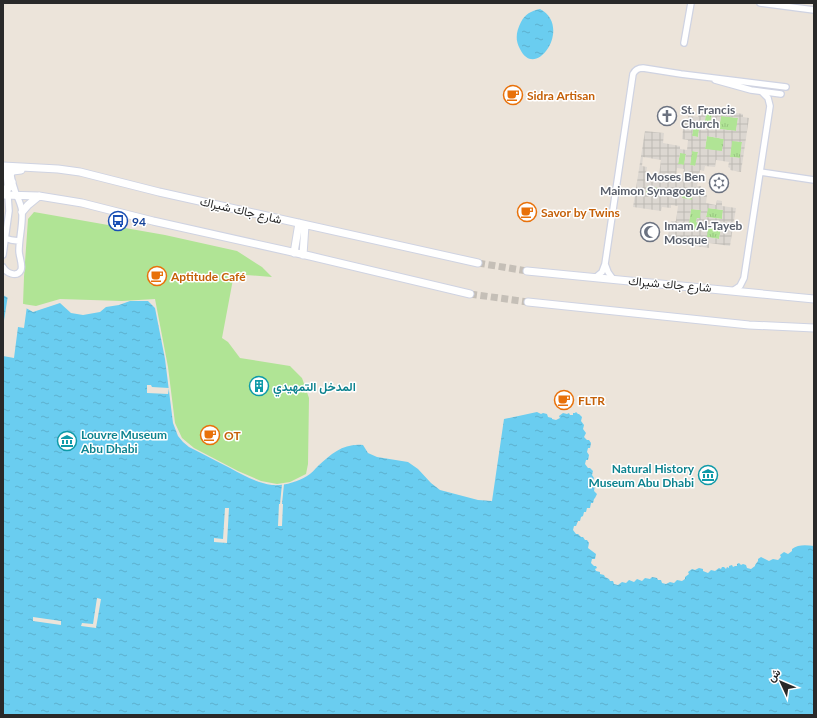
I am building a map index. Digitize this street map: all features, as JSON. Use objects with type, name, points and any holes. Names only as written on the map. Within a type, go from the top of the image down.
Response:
[{"type":"street","points":[[684,43],[691,3]]},
{"type":"street","points":[[760,3],[787,5],[814,10]]},
{"type":"street","points":[[596,277],[602,272],[606,264],[633,74],[638,68],[786,87]]},
{"type":"street","points":[[708,78],[720,83],[751,90],[781,94],[770,106]]},
{"type":"street","points":[[734,290],[740,286],[744,278],[770,106],[768,98],[762,92]]},
{"type":"street","name":"شارع جاك شيراك","points":[[8,172],[58,169],[91,175],[158,192],[478,263]]},
{"type":"street","points":[[5,192],[10,187],[8,172]]},
{"type":"street","points":[[3,268],[10,274],[15,274],[21,270],[19,241],[22,212],[20,202],[8,172]]},
{"type":"street","points":[[760,172],[814,180]]},
{"type":"street","points":[[5,192],[17,196],[39,196],[82,203],[470,294]]},
{"type":"street","points":[[3,255],[9,215],[5,192]]},
{"type":"street","points":[[22,212],[39,196]]},
{"type":"street","points":[[294,253],[302,224]]},
{"type":"street","points":[[302,224],[303,254]]},
{"type":"street","points":[[5,238],[19,241]]},
{"type":"street","points":[[606,264],[608,272],[613,279]]},
{"type":"street","name":"شارع جاك شيراك","points":[[527,271],[813,298]]},
{"type":"street","points":[[744,278],[750,292]]},
{"type":"street","points":[[528,302],[749,325],[814,328]]},
{"type":"green space","points":[[706,113],[712,114],[710,128],[704,127]]},
{"type":"green space","points":[[721,116],[738,118],[736,131],[719,129]]},
{"type":"green space","points":[[694,122],[700,123],[698,137],[692,136]]},
{"type":"green space","points":[[707,136],[724,139],[722,152],[705,149]]},
{"type":"green space","points":[[732,140],[742,142],[740,158],[730,157]]},
{"type":"green space","points":[[692,151],[698,152],[696,166],[690,165]]},
{"type":"green space","points":[[680,153],[686,153],[684,165],[678,164]]},
{"type":"green space","points":[[647,186],[659,188],[658,195],[646,193]]},
{"type":"green space","points":[[683,189],[693,191],[692,200],[682,198]]},
{"type":"green space","points":[[708,208],[723,210],[722,219],[706,217]]},
{"type":"green space","points":[[691,209],[701,210],[700,219],[697,218],[696,222],[699,223],[698,231],[688,229]]},
{"type":"green space","points":[[34,212],[165,235],[237,251],[262,267],[272,277],[234,274],[222,338],[228,342],[240,358],[290,366],[302,378],[309,398],[308,464],[306,474],[290,482],[277,484],[261,481],[194,448],[182,438],[175,423],[168,367],[155,299],[122,301],[60,299],[36,306],[23,304],[28,219]]},
{"type":"green space","points":[[708,227],[721,229],[719,239],[706,237]]},
{"type":"shaded area","points":[[700,106],[704,108],[743,114],[743,117],[749,118],[741,172],[730,170],[728,167],[729,162],[716,160],[715,167],[705,166],[704,171],[700,170],[697,186],[701,186],[700,194],[707,195],[706,203],[716,205],[717,200],[722,201],[722,206],[736,208],[730,246],[709,243],[709,248],[682,244],[683,239],[668,237],[671,221],[676,221],[678,206],[671,205],[671,208],[662,207],[661,211],[633,207],[645,131],[664,133],[663,143],[680,146],[680,149],[687,150],[688,140],[682,139],[684,120],[688,120],[688,116],[698,117]],"holes":[[[706,113],[712,114],[710,128],[704,127]],[[721,116],[738,118],[736,131],[719,129]],[[694,122],[700,123],[698,137],[692,136]],[[707,136],[724,139],[722,151],[705,149]],[[732,141],[742,142],[740,158],[730,157]],[[692,151],[698,152],[695,166],[690,165]],[[680,153],[686,154],[684,165],[678,164]],[[643,157],[661,160],[658,182],[645,181],[647,167],[642,166]],[[677,168],[684,169],[682,179],[676,178]],[[647,186],[659,188],[658,194],[646,193]],[[683,190],[693,191],[692,200],[682,198]],[[708,208],[723,210],[722,219],[706,217]],[[691,209],[701,210],[700,218],[697,218],[696,222],[699,223],[698,231],[688,229]],[[708,227],[721,229],[719,239],[707,237]]]},
{"type":"water","points":[[540,9],[549,17],[553,27],[552,38],[548,48],[542,55],[535,59],[527,57],[520,49],[517,42],[517,33],[524,17],[531,12]]},
{"type":"water","points":[[3,295],[33,312],[60,303],[71,313],[83,315],[100,312],[106,307],[119,305],[130,301],[148,301],[155,308],[165,359],[173,423],[178,436],[189,447],[245,476],[266,484],[281,485],[299,480],[310,474],[328,457],[344,447],[363,445],[368,453],[377,457],[408,462],[418,469],[440,490],[478,500],[492,501],[504,419],[537,412],[547,414],[548,417],[556,420],[560,418],[559,416],[563,413],[573,415],[573,413],[576,412],[582,417],[581,421],[584,425],[583,429],[586,433],[584,437],[591,443],[587,452],[589,455],[588,460],[586,460],[585,464],[593,471],[592,475],[594,478],[592,483],[595,486],[594,491],[597,494],[593,503],[591,503],[590,508],[587,508],[580,521],[578,521],[576,526],[574,526],[573,530],[576,534],[587,540],[589,543],[588,548],[596,554],[595,559],[592,559],[591,563],[596,566],[596,571],[600,572],[600,574],[604,575],[610,581],[613,581],[614,584],[618,585],[622,582],[626,583],[629,580],[634,582],[637,579],[642,581],[645,578],[650,579],[652,577],[661,580],[662,583],[674,583],[677,580],[682,581],[685,579],[685,577],[689,574],[688,572],[692,569],[703,569],[703,571],[708,573],[711,570],[715,571],[719,568],[721,569],[722,567],[726,569],[732,565],[733,567],[737,566],[739,563],[741,565],[746,565],[747,568],[751,569],[761,557],[769,561],[773,559],[778,560],[781,557],[780,555],[784,552],[788,554],[797,546],[814,546],[814,715],[3,715]]},
{"type":"pier","points":[[8,295],[27,306],[24,328],[18,327],[14,358],[3,356],[3,327]]},
{"type":"pier","points":[[147,385],[151,385],[152,387],[169,388],[168,394],[147,393]]},
{"type":"pier","points":[[282,484],[284,484],[282,526],[278,526],[279,504]]},
{"type":"pier","points":[[225,508],[229,508],[227,543],[214,542],[214,538],[223,539]]},
{"type":"pier","points":[[97,598],[101,599],[96,628],[81,626],[82,623],[93,624]]},
{"type":"pier","points":[[33,617],[61,621],[61,625],[33,621]]},
{"type":"tunnel","points":[[478,263],[527,271]]},
{"type":"tunnel","points":[[470,294],[528,302]]},
{"type":"place","name":"Sidra Artisan","points":[[513,95]]},
{"type":"place","name":"St. Francis Church","points":[[667,116]]},
{"type":"place","name":"Moses Ben Maimon Synagogue","points":[[719,183]]},
{"type":"place","name":"Savor by Twins","points":[[527,212]]},
{"type":"place","name":"94","points":[[118,221]]},
{"type":"place","name":"Imam Al-Tayeb Mosque","points":[[650,232]]},
{"type":"place","name":"Aptitude Café","points":[[157,276]]},
{"type":"place","name":"المدخل التمهيدي","points":[[259,386]]},
{"type":"place","name":"FLTR","points":[[564,400]]},
{"type":"place","name":"OT","points":[[210,435]]},
{"type":"place","name":"Louvre Museum Abu Dhabi","points":[[67,441]]},
{"type":"place","name":"Natural History Museum Abu Dhabi","points":[[708,475]]}]
